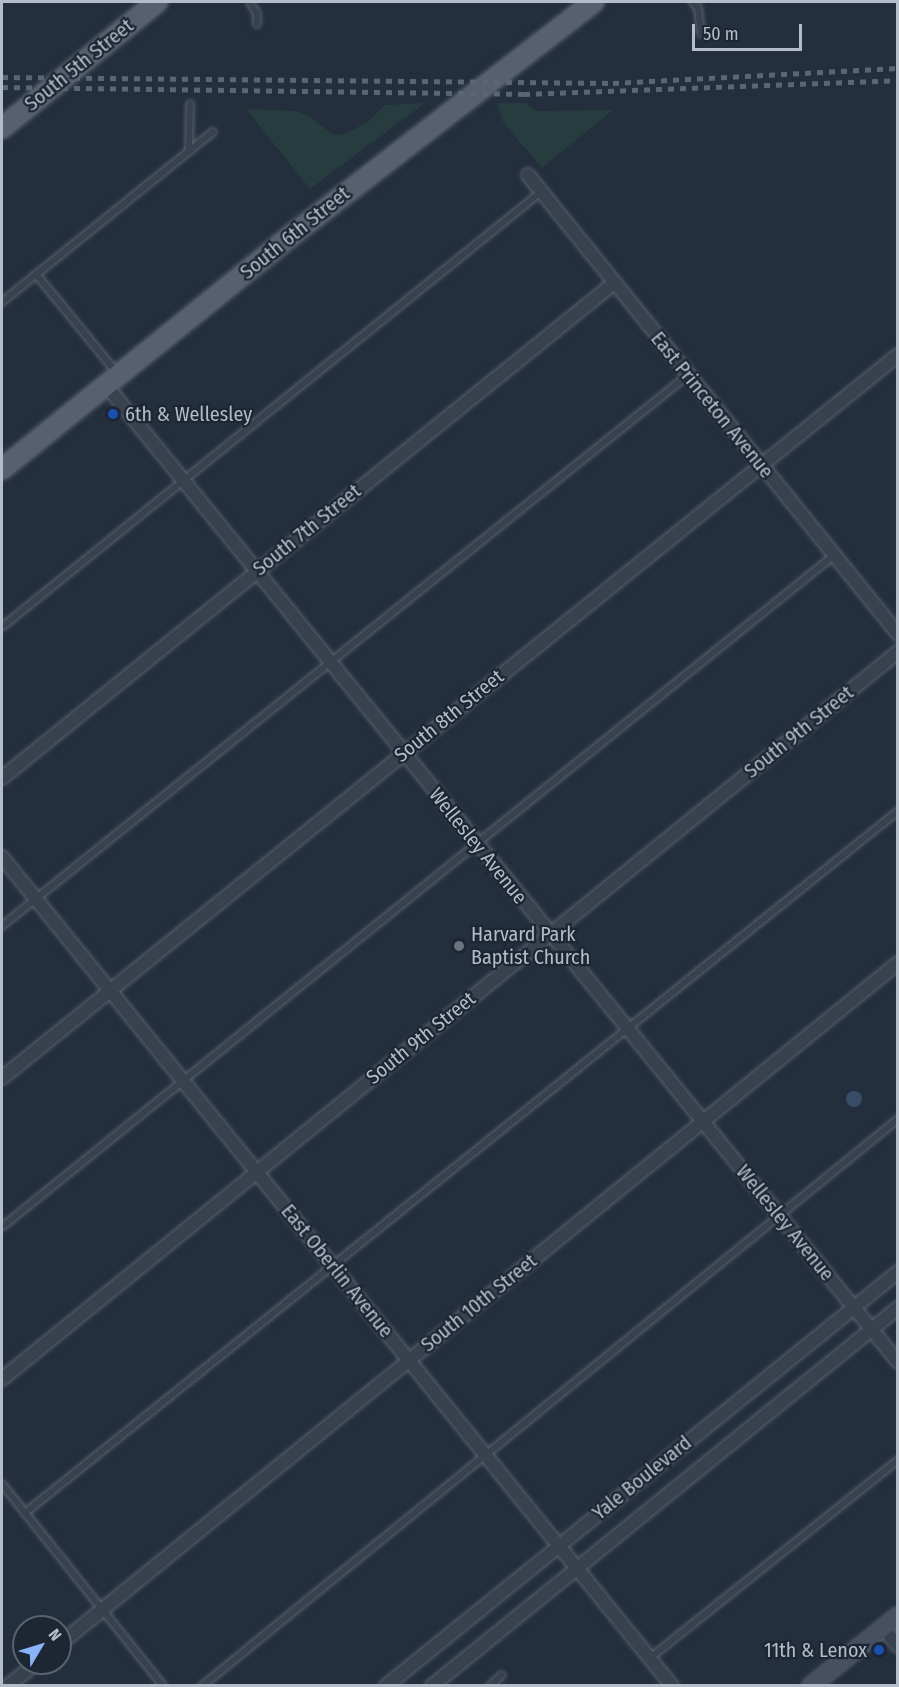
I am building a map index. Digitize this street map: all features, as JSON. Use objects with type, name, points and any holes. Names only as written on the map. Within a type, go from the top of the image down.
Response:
[{"type":"main road","name":"South 5th Street","points":[[2,128],[157,2]]},
{"type":"main road","name":"South 6th Street","points":[[2,469],[296,232],[594,2]]},
{"type":"street","name":"East Princeton Avenue","points":[[528,175],[759,466],[897,634]]},
{"type":"street","name":"South 7th Street","points":[[2,778],[614,282]]},
{"type":"street","name":"South 8th Street","points":[[2,1078],[897,355]]},
{"type":"street","name":"Wellesley Avenue","points":[[112,380],[184,481],[897,1362]]},
{"type":"street","name":"South 9th Street","points":[[2,1379],[897,652]]},
{"type":"street","name":"East Oberlin Avenue","points":[[2,857],[672,1686]]},
{"type":"street","name":"South 10th Street","points":[[72,1634],[897,963]]},
{"type":"street","name":"Yale Boulevard","points":[[386,1686],[897,1272]]},
{"type":"street","name":"Yale Boulevard","points":[[432,1686],[897,1308]]},
{"type":"street","points":[[811,1686],[897,1616]]},
{"type":"street","points":[[883,1627],[897,1646]]},
{"type":"street","points":[[8,1686],[21,1675]]},
{"type":"lane","points":[[250,2],[257,14],[257,24]]},
{"type":"lane","points":[[693,2],[698,8],[701,33]]},
{"type":"lane","points":[[189,151],[190,104]]},
{"type":"lane","points":[[2,302],[213,132]]},
{"type":"lane","points":[[2,627],[541,192]]},
{"type":"lane","points":[[36,274],[112,380]]},
{"type":"lane","points":[[2,926],[688,375]]},
{"type":"lane","points":[[2,1227],[833,556]]},
{"type":"lane","points":[[25,1513],[897,811]]},
{"type":"lane","points":[[202,1686],[897,1119]]},
{"type":"lane","points":[[650,1658],[897,1460]]},
{"type":"lane","points":[[2,1484],[163,1686]]},
{"type":"lane","points":[[489,1686],[502,1675]]},
{"type":"green space","points":[[425,103],[310,189],[246,109],[295,111],[308,115],[332,134],[344,135],[369,121],[385,105]]},
{"type":"green space","points":[[497,103],[526,103],[537,111],[613,110],[542,168],[503,122]]},
{"type":"water","points":[[854,1091],[862,1099],[854,1107],[846,1099]]},
{"type":"railway","points":[[2,77],[613,83],[898,68]]},
{"type":"railway","points":[[2,87],[524,94],[898,80]]},
{"type":"place","name":"6th & Wellesley","points":[[113,414]]},
{"type":"place","name":"Harvard Park Baptist Church","points":[[459,946]]},
{"type":"place","name":"11th & Lenox","points":[[879,1650]]}]
